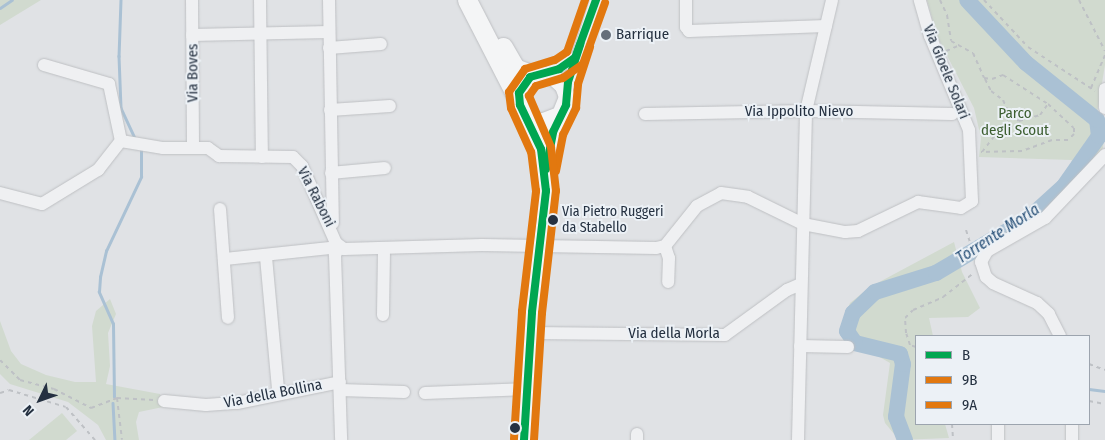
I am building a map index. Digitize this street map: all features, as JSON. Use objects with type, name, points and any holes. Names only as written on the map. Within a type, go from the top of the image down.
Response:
[{"type":"highway","points":[[467,0],[522,108]]},
{"type":"highway","points":[[478,0],[515,68],[539,75]]},
{"type":"main road","points":[[524,440],[531,333],[542,246],[545,170],[541,149],[522,108],[522,86],[539,75],[559,80],[566,93],[566,105],[545,170]]},
{"type":"main road","points":[[522,108],[541,122],[561,116]]},
{"type":"street","name":"Via Boves","points":[[192,0],[193,147]]},
{"type":"street","points":[[260,0],[262,157]]},
{"type":"street","points":[[329,0],[331,174],[334,233]]},
{"type":"street","points":[[566,93],[575,58],[596,0]]},
{"type":"street","points":[[686,0],[686,27],[689,31],[826,26]]},
{"type":"street","points":[[798,440],[806,111],[832,0]]},
{"type":"street","name":"Via Gioele Solari","points":[[803,224],[845,232],[858,230],[918,202],[961,208],[970,204],[977,152],[965,115],[930,36],[920,0]]},
{"type":"street","points":[[192,35],[329,32]]},
{"type":"street","points":[[329,48],[382,44]]},
{"type":"street","points":[[539,75],[575,58]]},
{"type":"street","points":[[0,193],[42,204],[98,170],[121,141],[109,84],[44,65]]},
{"type":"street","points":[[330,110],[390,106]]},
{"type":"street","name":"Via Ippolito Nievo","points":[[645,114],[806,111],[952,114]]},
{"type":"street","name":"Via Raboni","points":[[121,141],[163,148],[208,148],[220,156],[293,157],[302,166],[339,247],[665,246]]},
{"type":"street","points":[[1060,335],[1049,314],[1037,303],[993,283],[979,264],[987,251],[1045,218],[1105,155]]},
{"type":"street","points":[[331,174],[385,168]]},
{"type":"street","points":[[668,282],[669,258],[665,246],[698,206],[721,193],[748,197],[803,224]]},
{"type":"street","points":[[220,209],[228,318]]},
{"type":"street","points":[[225,259],[266,257],[339,247]]},
{"type":"street","points":[[339,247],[335,255],[341,440]]},
{"type":"street","points":[[383,315],[384,248]]},
{"type":"street","points":[[266,257],[278,390]]},
{"type":"street","name":"Via della Morla","points":[[531,333],[725,335],[787,290],[801,284]]},
{"type":"street","points":[[800,346],[848,347]]},
{"type":"street","name":"Via della Bollina","points":[[164,401],[206,406],[237,403],[340,386],[404,392]]},
{"type":"street","points":[[424,393],[528,389]]},
{"type":"street","points":[[998,425],[998,440]]},
{"type":"street","points":[[1072,425],[1072,440]]},
{"type":"path","points":[[940,0],[947,15],[950,41],[973,53],[991,91],[1003,100],[1010,116]]},
{"type":"path","points":[[984,0],[1028,47],[1104,98]]},
{"type":"path","points":[[1079,0],[1105,53],[1091,88]]},
{"type":"path","points":[[977,152],[1022,151],[1052,140],[1072,138],[1070,122],[1048,104],[1004,75],[992,79],[984,78]]},
{"type":"path","points":[[1010,116],[1029,120],[1040,115],[1048,104]]},
{"type":"path","points":[[977,152],[1010,116]]},
{"type":"path","points":[[915,347],[910,345],[906,333],[905,318],[912,310],[943,297],[979,264],[966,230]]},
{"type":"path","points":[[0,360],[20,380],[54,389],[88,407],[96,408],[117,398],[164,401]]},
{"type":"path","points":[[1090,364],[1105,370]]},
{"type":"path","points":[[0,393],[10,390],[66,407],[95,440]]},
{"type":"path","points":[[117,398],[122,440]]},
{"type":"path","points":[[1090,401],[1105,404]]},
{"type":"path","points":[[952,425],[953,440]]},
{"type":"green space","points":[[0,0],[41,0],[0,25]]},
{"type":"green space","name":"Parco degli Scout","points":[[927,0],[971,0],[1026,61],[1097,116],[1105,127],[1103,148],[1071,185],[1045,199],[1068,171],[1072,160],[979,157],[981,138],[974,108],[937,36]]},
{"type":"green space","points":[[972,0],[1105,0],[1105,65],[1097,113],[1026,60]]},
{"type":"green space","points":[[954,242],[962,272],[980,308],[968,317],[929,318],[933,335],[915,335],[915,425],[945,425],[949,438],[899,440],[885,423],[883,415],[890,363],[850,340],[844,323],[850,303],[870,287]]},
{"type":"green space","points":[[110,299],[116,314],[108,333],[110,366],[106,384],[160,394],[163,407],[139,412],[136,422],[139,440],[106,440],[98,425],[68,402],[10,384],[0,374],[0,321],[11,351],[21,364],[46,375],[75,382],[96,382],[92,326],[96,311]]},
{"type":"green space","points":[[62,413],[77,431],[66,440],[29,440]]},
{"type":"waterway","points":[[0,8],[12,0]]},
{"type":"waterway","points":[[121,0],[119,56],[121,108],[136,140]]},
{"type":"waterway","name":"Torrente Morla","points":[[905,440],[896,417],[903,364],[900,354],[855,343],[847,331],[853,313],[875,292],[936,273],[1029,218],[1064,186],[1099,136],[1097,120],[1026,63],[967,0]]},
{"type":"waterway","points":[[114,397],[113,324],[99,292],[100,277],[106,251],[141,177],[141,149]]},
{"type":"waterway","points":[[1090,389],[1105,391]]},
{"type":"waterway","points":[[113,403],[115,440]]},
{"type":"tunnel","points":[[564,116],[574,118]]},
{"type":"transit line","name":"9A","points":[[514,439],[522,311],[536,191],[531,152],[511,108],[509,92],[525,69],[555,60],[567,52],[585,0]]},
{"type":"transit line","name":"B","points":[[524,440],[532,312],[546,191],[541,149],[520,105],[519,93],[530,77],[559,69],[575,58],[596,0]]},
{"type":"transit line","name":"9B","points":[[534,440],[542,313],[556,191],[551,147],[529,96],[536,86],[563,78],[583,64],[605,3]]},
{"type":"transit line","name":"B","points":[[546,169],[553,132],[566,105],[568,82],[580,44]]},
{"type":"transit line","name":"9B","points":[[556,171],[563,135],[576,108],[578,84],[590,47]]},
{"type":"place","name":"Barrique","points":[[606,35]]},
{"type":"place","name":"Via Pietro Ruggeri da Stabello","points":[[553,220]]}]
